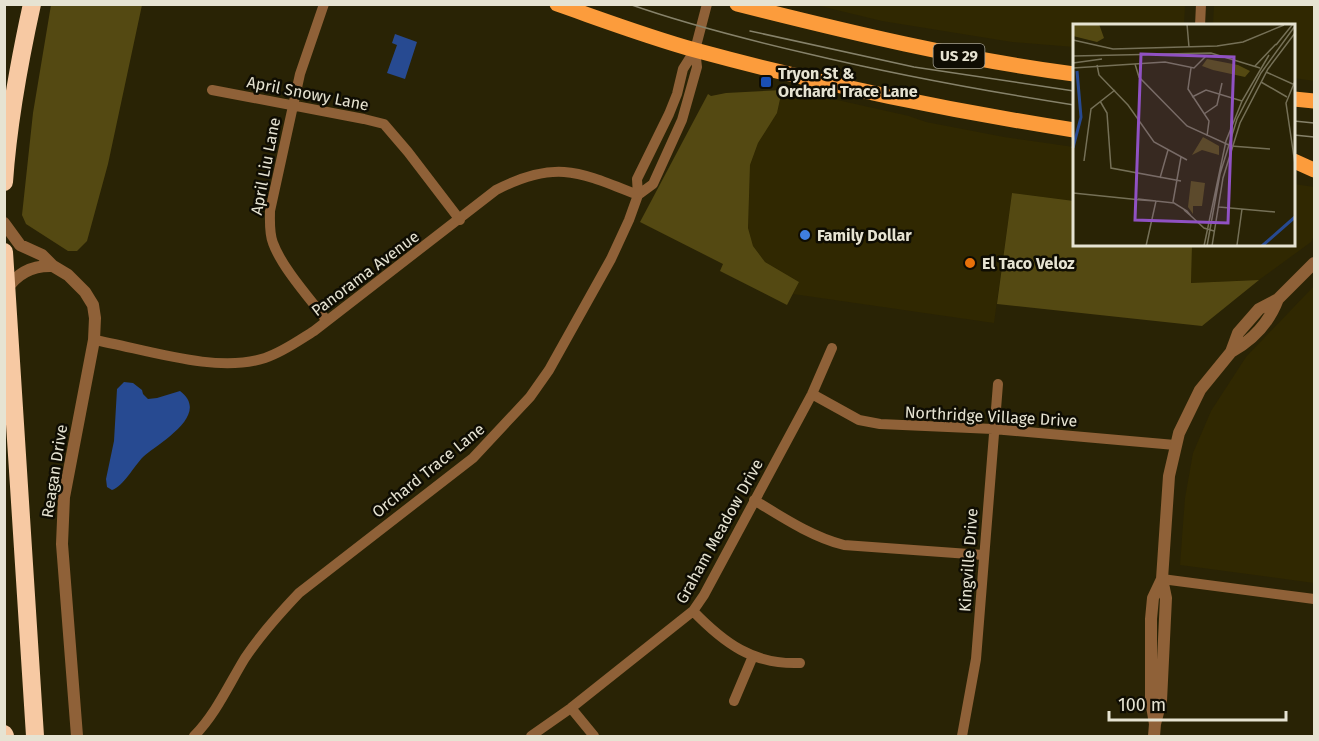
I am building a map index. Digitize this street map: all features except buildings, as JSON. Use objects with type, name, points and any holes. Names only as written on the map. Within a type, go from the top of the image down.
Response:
[{"type":"highway","points":[[4,182],[13,102],[32,4]]},
{"type":"highway","points":[[4,252],[35,736]]},
{"type":"main road","points":[[557,4],[618,27],[694,50],[865,93],[1073,130]]},
{"type":"main road","name":"US 29","points":[[736,4],[844,31],[964,57],[1073,74]]},
{"type":"main road","points":[[1295,99],[1314,101]]},
{"type":"main road","points":[[1295,160],[1314,161]]},
{"type":"main road","points":[[1295,161],[1314,170]]},
{"type":"street","name":"April Liu Lane","points":[[324,4],[300,74],[292,106],[270,211],[270,227],[272,243],[280,258],[327,321]]},
{"type":"street","name":"Orchard Trace Lane","points":[[194,736],[214,711],[254,645],[299,593],[472,458],[530,397],[554,363],[611,259],[638,195],[637,179],[669,114],[683,69],[694,50],[707,4]]},
{"type":"street","points":[[1200,24],[1201,4]]},
{"type":"street","name":"Orchard Trace Lane","points":[[638,195],[653,184],[682,120],[697,67],[694,50]]},
{"type":"street","name":"April Snowy Lane","points":[[212,90],[384,124],[460,220]]},
{"type":"street","name":"Panorama Avenue","points":[[94,340],[214,364],[239,364],[264,358],[284,350],[327,321],[496,190],[516,179],[539,172],[561,171],[586,174],[638,195]]},
{"type":"street","name":"Reagan Drive","points":[[4,223],[21,245],[42,255],[52,266],[68,275],[85,292],[93,305],[95,318],[94,340],[62,513],[62,544],[76,736]]},
{"type":"street","points":[[1155,730],[1161,701],[1166,598],[1162,579],[1167,498],[1179,433],[1200,390],[1231,352],[1246,344],[1271,316],[1278,299],[1314,263]]},
{"type":"street","points":[[6,291],[12,280],[26,271],[42,266],[52,266]]},
{"type":"street","name":"Graham Meadow Drive","points":[[531,736],[571,708],[693,611],[704,595],[812,394],[832,348]]},
{"type":"street","name":"Kingville Drive","points":[[962,736],[976,659],[998,384]]},
{"type":"street","name":"Northridge Village Drive","points":[[812,394],[848,415],[868,423],[993,429],[1175,445]]},
{"type":"street","points":[[754,500],[785,519],[844,545],[983,555]]},
{"type":"street","points":[[1162,579],[1314,599]]},
{"type":"street","points":[[693,611],[723,640],[753,656],[772,663],[800,663]]},
{"type":"street","points":[[734,701],[753,656]]},
{"type":"street","points":[[571,708],[594,736]]},
{"type":"shaded area","points":[[51,5],[142,5],[108,164],[87,241],[77,251],[68,251],[26,224],[22,215],[33,113]]},
{"type":"shaded area","points":[[816,5],[1185,5],[1184,24],[1073,24],[1073,47],[1012,42],[882,21]]},
{"type":"shaded area","points":[[1214,5],[1314,5],[1314,81],[1295,78],[1295,24],[1213,24]]},
{"type":"shaded area","points":[[782,90],[807,98],[815,95],[909,116],[926,122],[1073,147],[1073,201],[1012,193],[994,323],[793,294],[799,282],[765,262],[753,246],[748,228],[750,165],[758,143],[777,113]]},
{"type":"shaded area","points":[[782,90],[777,113],[758,143],[750,165],[748,228],[753,246],[765,262],[799,282],[787,305],[720,271],[723,264],[640,222],[708,94],[711,96]]},
{"type":"shaded area","points":[[1295,184],[1314,187],[1314,236],[1311,242],[1259,280],[1191,283],[1192,246],[1295,246]]},
{"type":"shaded area","points":[[1012,193],[1073,201],[1073,246],[1192,246],[1191,283],[1259,280],[1202,326],[997,304]]},
{"type":"shaded area","points":[[1314,286],[1314,583],[1180,565],[1185,498],[1193,453],[1211,411],[1246,357]]},
{"type":"water","points":[[395,34],[417,42],[405,79],[387,73],[397,45],[392,43]]},
{"type":"water","points":[[124,382],[133,383],[148,399],[180,391],[188,400],[190,410],[179,428],[143,457],[124,481],[112,490],[107,487],[106,479],[114,441],[117,389]]},
{"type":"tram line","points":[[629,4],[719,32],[842,62],[1073,105]]},
{"type":"tram line","points":[[750,31],[914,67],[1073,91]]},
{"type":"tram line","points":[[1295,121],[1314,123]]},
{"type":"tram line","points":[[1295,135],[1314,137]]},
{"type":"place","name":"Tryon St & Orchard Trace Lane","points":[[766,82]]},
{"type":"place","name":"Family Dollar","points":[[805,235]]},
{"type":"place","name":"El Taco Veloz","points":[[970,263]]}]
